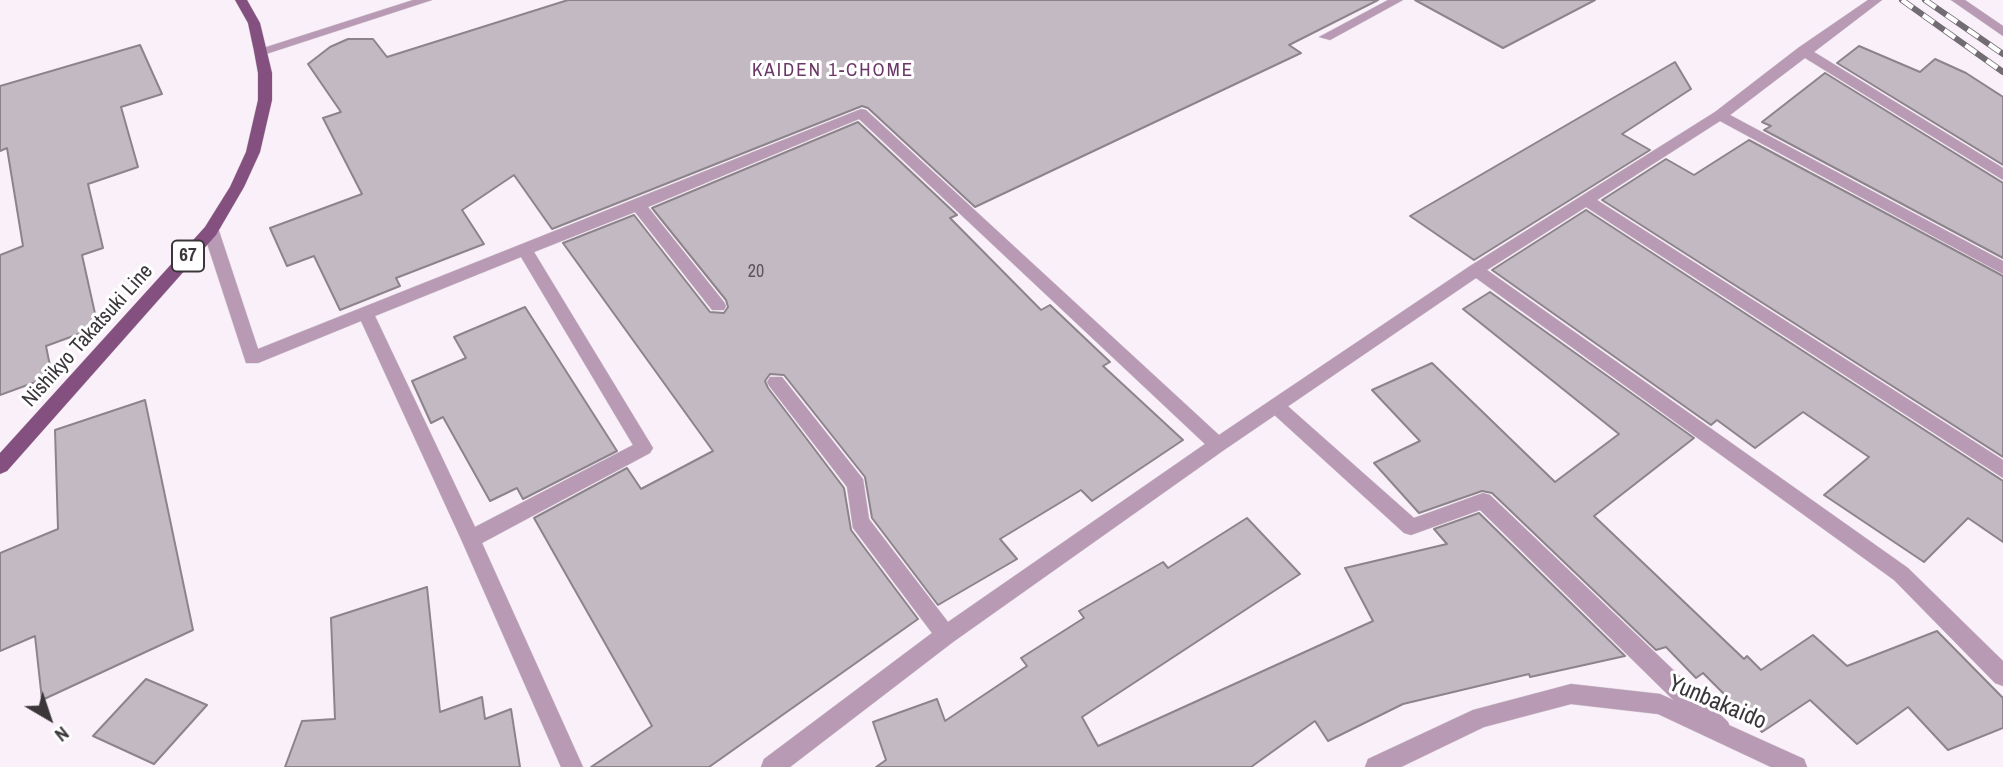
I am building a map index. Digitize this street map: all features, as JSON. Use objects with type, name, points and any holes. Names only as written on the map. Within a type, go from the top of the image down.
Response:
[{"type":"main road","name":"Nishikyo Takatsuki Line","points":[[0,466],[211,231],[237,187],[262,124],[265,73],[254,23],[241,0]]},
{"type":"street","points":[[261,51],[425,0]]},
{"type":"street","points":[[1325,37],[1396,0]]},
{"type":"street","points":[[1957,0],[2003,32]]},
{"type":"street","points":[[772,767],[946,635],[1218,445],[1476,270],[1720,115],[1873,1]]},
{"type":"street","points":[[1803,51],[2003,175]]},
{"type":"street","points":[[211,231],[252,358],[638,205],[861,113],[1218,445]]},
{"type":"street","points":[[1720,115],[2003,268]]},
{"type":"street","points":[[1588,201],[2003,470]]},
{"type":"street","points":[[638,205],[718,306]]},
{"type":"street","points":[[471,539],[644,448],[525,250]]},
{"type":"street","points":[[1476,270],[1901,574],[2003,676]]},
{"type":"street","points":[[365,312],[471,539],[572,767]]},
{"type":"street","points":[[776,382],[856,485],[860,522],[946,635]]},
{"type":"street","points":[[1276,406],[1411,527],[1483,501],[1720,730]]},
{"type":"street","name":"Yunbakaido","points":[[1376,767],[1480,717],[1571,694],[1660,704],[1796,767]]},
{"type":"building","points":[[568,0],[1378,0],[1289,45],[1301,53],[975,207],[868,108],[862,106],[552,229],[514,175],[462,210],[484,244],[396,278],[400,286],[340,310],[314,256],[287,266],[270,228],[362,194],[323,118],[341,112],[308,64],[330,47],[348,39],[373,39],[387,57]]},
{"type":"building","points":[[1415,0],[1595,0],[1503,48]]},
{"type":"building","points":[[140,45],[162,94],[121,107],[138,167],[88,184],[103,248],[82,255],[98,327],[46,346],[52,376],[0,395],[0,255],[23,246],[7,148],[0,151],[0,86]]},
{"type":"building","points":[[1859,46],[1920,72],[1935,59],[1966,73],[2003,97],[2003,165],[1837,63]]},
{"type":"building","points":[[1675,62],[1691,89],[1622,134],[1650,150],[1474,260],[1410,216]]},
{"type":"building","points":[[1825,73],[2003,183],[2003,258],[1764,130],[1771,126],[1762,122]]},
{"type":"building","points":[[858,122],[957,215],[950,218],[1041,310],[1050,305],[1110,362],[1103,366],[1183,440],[1092,501],[1081,490],[1000,539],[1017,559],[938,605],[872,518],[865,477],[784,375],[770,374],[765,381],[768,388],[844,488],[851,530],[918,619],[709,767],[591,767],[652,726],[534,518],[627,468],[641,489],[713,451],[563,243],[634,215],[710,312],[724,313],[728,307],[726,300],[652,208]]},
{"type":"building","points":[[1749,140],[2003,276],[2003,457],[1602,200],[1666,159],[1694,175]]},
{"type":"building","points":[[1586,210],[2003,481],[2003,542],[1968,518],[1924,562],[1824,495],[1869,457],[1803,412],[1755,448],[1717,420],[1711,425],[1492,270]]},
{"type":"building","points":[[1490,292],[1694,438],[1594,516],[1744,659],[1747,656],[1761,670],[1813,635],[1847,666],[1937,631],[2003,698],[2003,728],[1948,750],[1908,707],[1857,744],[1810,700],[1762,732],[1703,673],[1696,678],[1666,647],[1656,650],[1492,493],[1482,491],[1419,513],[1374,463],[1420,441],[1372,390],[1432,363],[1555,482],[1619,434],[1463,309]]},
{"type":"building","points":[[525,307],[617,451],[523,499],[517,488],[490,501],[443,417],[431,423],[412,381],[466,358],[454,337]]},
{"type":"building","points":[[145,400],[193,630],[42,700],[35,636],[0,651],[0,553],[58,529],[55,430]]},
{"type":"building","points":[[1479,513],[1625,656],[1530,677],[1529,674],[1403,704],[1328,741],[1315,721],[1251,767],[876,767],[886,760],[873,722],[937,699],[945,721],[1027,666],[1021,658],[1084,618],[1079,611],[1163,562],[1168,568],[1247,518],[1300,574],[1082,717],[1098,746],[1373,621],[1345,568],[1447,544],[1434,529]]},
{"type":"building","points":[[427,587],[440,712],[482,697],[485,719],[511,709],[520,767],[285,767],[302,721],[335,719],[331,618]]},
{"type":"building","points":[[146,679],[207,705],[154,764],[93,736]]},
{"type":"railway","points":[[1902,0],[2003,72]]},
{"type":"railway","points":[[1925,0],[2003,54]]},
{"type":"district","name":"KAIDEN 1-CHOME","points":[[833,71]]}]
